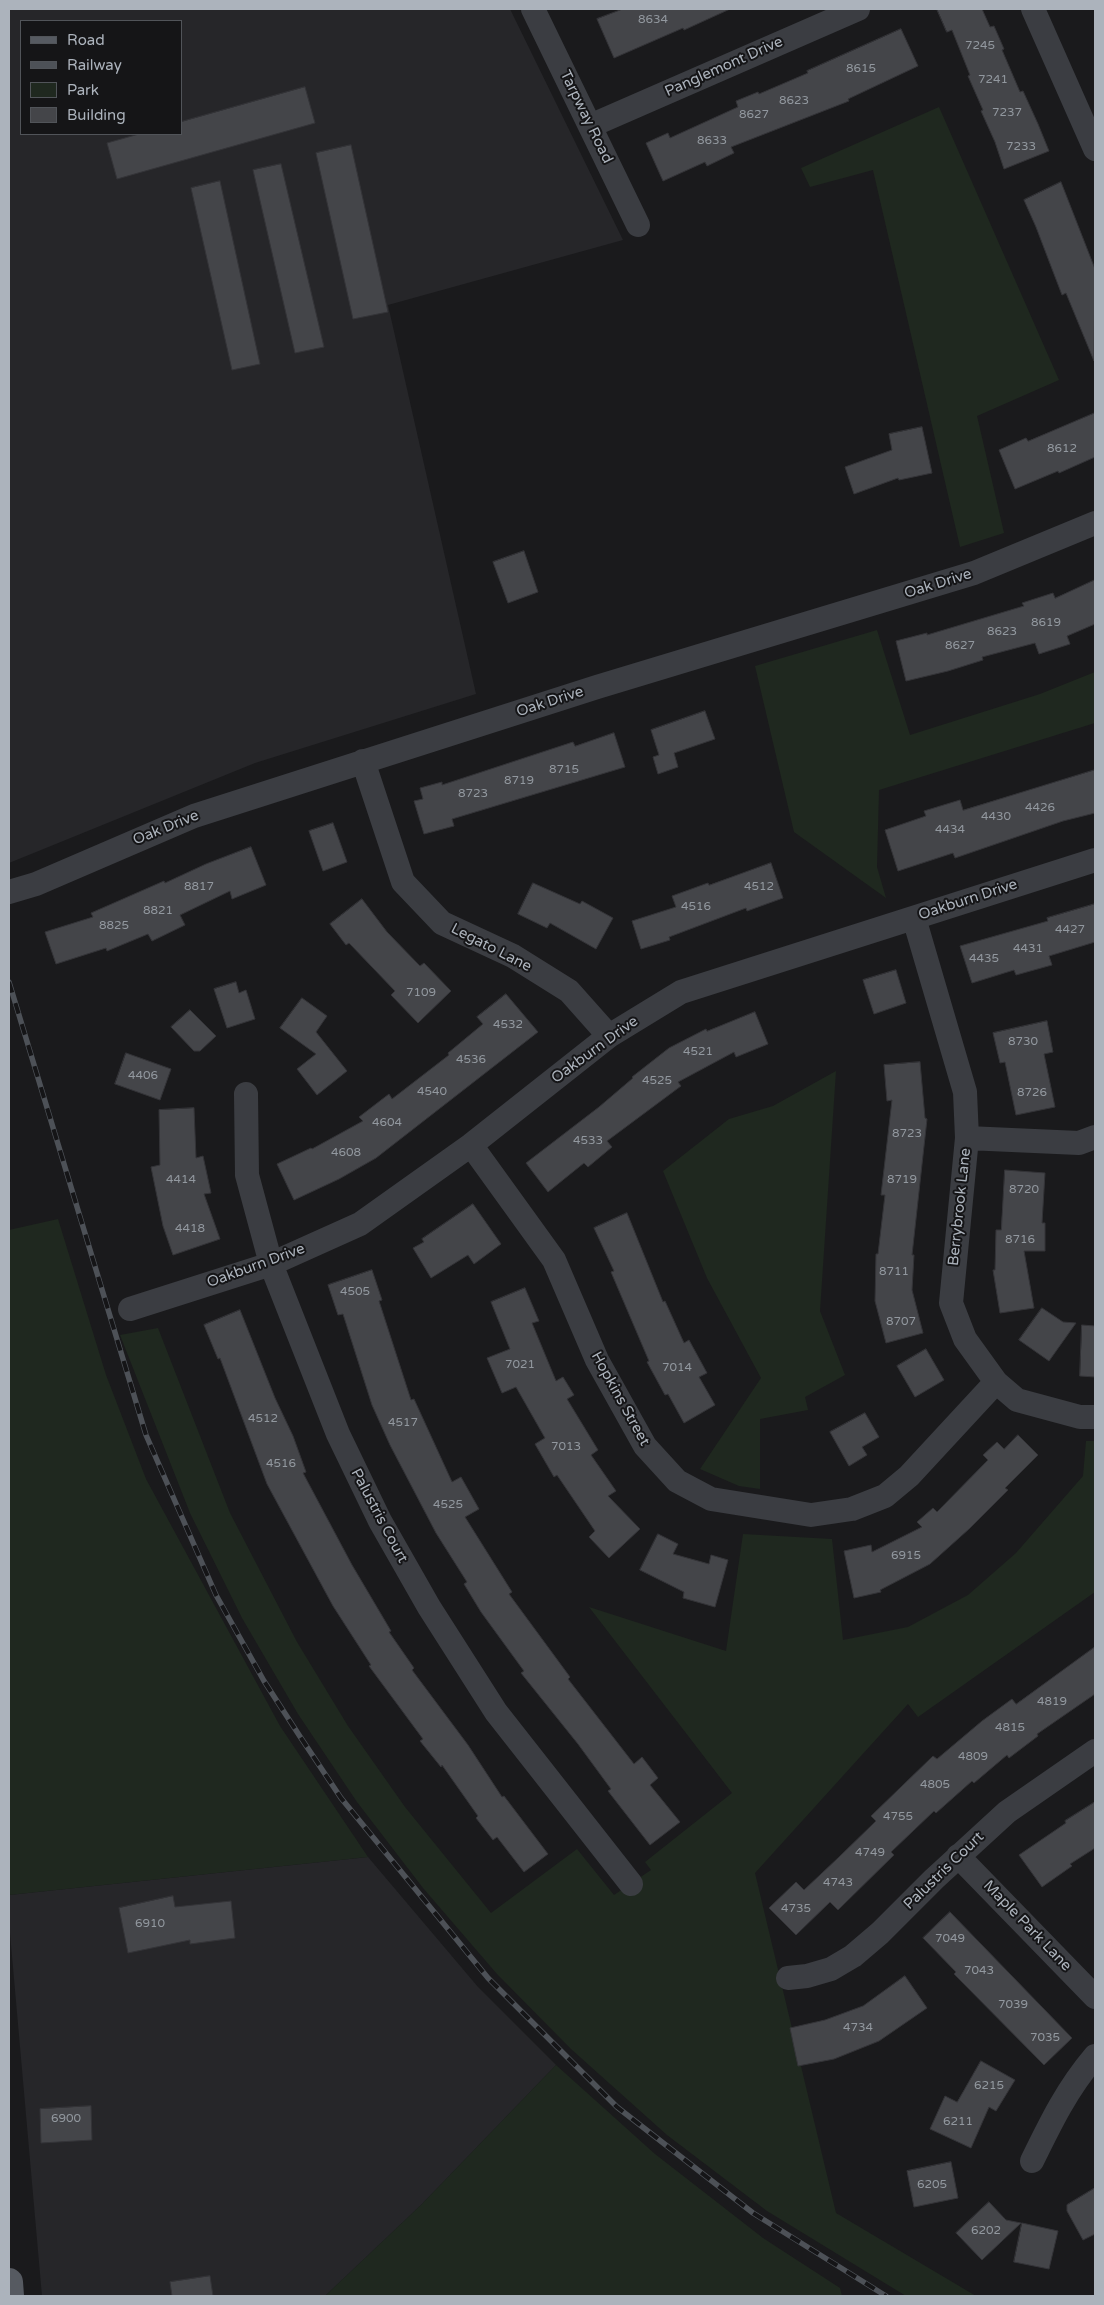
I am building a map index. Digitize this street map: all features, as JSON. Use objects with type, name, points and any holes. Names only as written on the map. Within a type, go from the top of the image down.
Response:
[{"type":"main road","points":[[9,2282],[10,2296]]},
{"type":"street","name":"Tarpway Road","points":[[533,9],[638,225]]},
{"type":"street","name":"Panglemont Drive","points":[[590,126],[858,9]]},
{"type":"street","points":[[1033,9],[1095,150]]},
{"type":"street","name":"Oak Drive","points":[[9,892],[36,884],[194,816],[597,687],[974,573],[1095,523]]},
{"type":"street","name":"Legato Lane","points":[[363,761],[402,882],[442,923],[513,956],[569,991],[609,1036]]},
{"type":"street","name":"Oakburn Drive","points":[[130,1309],[271,1264],[360,1224],[471,1145],[609,1036],[681,992],[1095,860]]},
{"type":"street","name":"Berrybrook Lane","points":[[914,918],[965,1092],[967,1138],[951,1304],[965,1338],[996,1382],[1016,1400],[1080,1417],[1095,1417]]},
{"type":"street","name":"Palustris Court","points":[[246,1094],[247,1175],[271,1264],[338,1434],[380,1521],[429,1607],[496,1712],[631,1884]]},
{"type":"street","points":[[967,1138],[1079,1143],[1095,1137]]},
{"type":"street","name":"Hopkins Street","points":[[471,1145],[554,1260],[597,1360],[645,1446],[677,1481],[712,1499],[811,1515],[852,1509],[885,1496],[909,1476],[996,1382]]},
{"type":"street","name":"Palustris Court","points":[[788,1978],[807,1976],[831,1969],[853,1956],[880,1933],[958,1856],[1007,1812],[1095,1751]]},
{"type":"street","name":"Maple Park Lane","points":[[958,1856],[1095,1996]]},
{"type":"street","points":[[1032,2160],[1060,2103],[1079,2074],[1095,2056]]},
{"type":"shaded area","points":[[9,9],[510,9],[623,240],[388,305],[476,694],[255,763],[9,863]]},
{"type":"shaded area","points":[[368,1857],[478,1987],[556,2065],[421,2205],[325,2296],[42,2296],[9,1922],[9,1895]]},
{"type":"green space","points":[[939,107],[1059,380],[977,416],[1004,533],[960,547],[873,170],[810,187],[801,168]]},
{"type":"green space","points":[[877,630],[910,735],[1040,694],[1095,672],[1095,723],[879,790],[877,867],[886,898],[794,832],[755,666]]},
{"type":"green space","points":[[836,1071],[820,1311],[845,1375],[805,1397],[808,1410],[760,1419],[760,1489],[739,1486],[700,1469],[761,1378],[707,1278],[663,1171],[729,1119],[773,1106]]},
{"type":"green space","points":[[58,1219],[106,1375],[146,1479],[280,1726],[368,1857],[9,1895],[9,1230]]},
{"type":"green space","points":[[158,1328],[230,1513],[297,1642],[348,1726],[405,1807],[491,1913],[577,1849],[614,1895],[651,1870],[645,1862],[732,1793],[589,1607],[726,1651],[743,1534],[832,1539],[843,1640],[908,1627],[968,1595],[1016,1553],[1083,1476],[1086,1441],[1095,1441],[1095,1592],[918,1717],[908,1704],[755,1873],[836,2213],[976,2296],[906,2296],[767,2211],[667,2135],[571,2049],[497,1974],[423,1888],[357,1802],[298,1714],[242,1618],[190,1513],[120,1335]]},
{"type":"green space","points":[[556,2065],[655,2154],[763,2238],[840,2288],[842,2296],[325,2296],[421,2205]]},
{"type":"building","points":[[623,9],[730,9],[614,58],[597,19]]},
{"type":"building","points":[[937,9],[982,9],[990,27],[994,26],[1020,92],[1023,91],[1049,151],[1004,169],[952,30],[947,32]]},
{"type":"building","points":[[901,29],[918,66],[848,99],[849,101],[731,147],[734,153],[707,166],[705,162],[663,181],[646,143],[668,133],[670,138],[738,107],[736,101],[758,92],[759,94],[808,73],[807,71]]},
{"type":"building","points":[[305,87],[315,123],[117,179],[107,143],[135,135],[182,135],[182,122]]},
{"type":"building","points":[[351,145],[388,312],[353,319],[316,153]]},
{"type":"building","points":[[281,164],[324,347],[295,353],[253,170]]},
{"type":"building","points":[[220,181],[260,364],[232,370],[191,188]]},
{"type":"building","points":[[1061,182],[1095,269],[1094,361],[1066,293],[1062,295],[1024,200]]},
{"type":"building","points":[[1095,413],[1095,457],[1015,489],[999,450],[1026,438],[1028,441]]},
{"type":"building","points":[[922,427],[932,473],[899,480],[898,478],[854,494],[845,467],[892,450],[889,434]]},
{"type":"building","points":[[524,551],[538,592],[508,603],[493,562]]},
{"type":"building","points":[[1095,580],[1095,624],[1067,636],[1070,644],[1039,654],[1035,643],[982,657],[983,660],[948,671],[906,681],[896,641],[927,633],[927,635],[1024,606],[1022,603],[1053,593],[1055,598]]},
{"type":"building","points":[[705,711],[715,739],[674,753],[678,767],[658,774],[653,757],[659,755],[651,730]]},
{"type":"building","points":[[614,733],[625,767],[452,819],[454,826],[424,834],[414,801],[423,799],[420,788],[442,782],[442,785],[573,742],[575,746]]},
{"type":"building","points":[[1095,770],[1095,813],[1063,821],[955,858],[953,853],[898,871],[885,830],[926,816],[924,811],[960,800],[963,810]]},
{"type":"building","points":[[333,823],[347,862],[323,871],[309,831]]},
{"type":"building","points":[[251,847],[266,885],[232,899],[230,891],[180,915],[185,925],[152,941],[148,934],[107,951],[106,948],[56,964],[45,932],[93,917],[91,913],[164,881],[165,883],[206,864]]},
{"type":"building","points":[[771,863],[783,898],[747,911],[746,908],[669,937],[670,940],[641,949],[632,921],[676,907],[672,896]]},
{"type":"building","points":[[533,883],[580,904],[582,901],[613,918],[596,949],[550,923],[547,928],[518,914]]},
{"type":"building","points":[[362,899],[387,932],[420,966],[424,963],[451,991],[418,1023],[391,995],[395,991],[349,943],[346,945],[330,924]]},
{"type":"building","points":[[1095,904],[1095,942],[1049,956],[1052,965],[1016,975],[1014,970],[972,983],[960,946],[1048,921],[1047,918]]},
{"type":"building","points":[[896,970],[906,1003],[874,1014],[863,980]]},
{"type":"building","points":[[236,982],[239,993],[246,990],[255,1019],[227,1028],[214,989]]},
{"type":"building","points":[[506,994],[538,1032],[376,1158],[339,1179],[294,1200],[277,1164],[312,1149],[363,1121],[359,1117],[389,1094],[392,1099],[449,1055],[448,1053],[483,1024],[477,1017]]},
{"type":"building","points":[[302,998],[327,1016],[316,1032],[347,1071],[317,1095],[297,1069],[316,1054],[280,1028]]},
{"type":"building","points":[[190,1010],[216,1036],[200,1051],[194,1051],[171,1027]]},
{"type":"building","points":[[755,1012],[768,1044],[736,1057],[734,1052],[678,1082],[681,1086],[607,1141],[612,1147],[588,1167],[584,1163],[548,1192],[526,1163],[599,1107],[632,1077],[669,1048],[706,1029],[707,1031]]},
{"type":"building","points":[[1047,1021],[1053,1052],[1044,1054],[1055,1107],[1016,1115],[1005,1062],[1000,1063],[993,1033]]},
{"type":"building","points":[[126,1053],[171,1069],[160,1100],[115,1084]]},
{"type":"building","points":[[920,1062],[925,1118],[927,1119],[912,1255],[914,1255],[912,1290],[923,1333],[886,1343],[875,1301],[876,1254],[878,1254],[885,1195],[881,1195],[892,1100],[887,1101],[884,1065]]},
{"type":"building","points":[[194,1108],[196,1158],[203,1156],[211,1193],[204,1194],[220,1239],[173,1255],[163,1226],[151,1167],[160,1165],[159,1110]]},
{"type":"building","points":[[1005,1170],[1045,1173],[1042,1223],[1045,1223],[1045,1251],[1024,1251],[1034,1308],[1000,1313],[993,1270],[995,1270],[996,1230],[1001,1230]]},
{"type":"building","points":[[473,1204],[501,1244],[474,1264],[468,1255],[431,1278],[413,1248],[424,1242],[422,1239]]},
{"type":"building","points":[[627,1213],[663,1302],[665,1301],[684,1343],[689,1340],[707,1373],[699,1377],[715,1405],[684,1423],[668,1394],[665,1395],[647,1362],[649,1361],[611,1272],[614,1271],[594,1228]]},
{"type":"building","points":[[372,1270],[382,1300],[379,1301],[411,1400],[414,1399],[452,1482],[461,1477],[479,1509],[465,1517],[512,1592],[509,1594],[570,1677],[568,1679],[634,1764],[642,1757],[658,1778],[650,1785],[680,1822],[650,1845],[608,1791],[611,1789],[578,1744],[521,1673],[524,1671],[481,1612],[464,1584],[467,1582],[436,1533],[390,1445],[372,1405],[343,1314],[338,1315],[328,1285]]},
{"type":"building","points":[[525,1288],[539,1321],[532,1323],[556,1381],[563,1377],[574,1395],[567,1399],[598,1450],[591,1455],[616,1491],[608,1496],[640,1529],[609,1558],[589,1537],[595,1531],[557,1475],[554,1477],[535,1444],[545,1438],[516,1387],[502,1393],[487,1358],[510,1349],[491,1302]]},
{"type":"building","points":[[1042,1308],[1063,1322],[1076,1323],[1049,1361],[1019,1340]]},
{"type":"building","points":[[240,1310],[275,1398],[293,1436],[306,1472],[303,1473],[352,1565],[391,1631],[389,1632],[414,1668],[412,1670],[468,1745],[502,1797],[504,1796],[548,1854],[524,1872],[497,1837],[493,1840],[476,1818],[478,1816],[442,1765],[441,1767],[420,1741],[423,1739],[369,1666],[371,1665],[333,1606],[267,1484],[220,1358],[218,1359],[204,1325]]},
{"type":"building","points":[[1082,1325],[1095,1326],[1095,1377],[1080,1376]]},
{"type":"building","points":[[926,1349],[944,1380],[915,1397],[897,1366]]},
{"type":"building","points":[[865,1413],[879,1437],[862,1447],[867,1455],[849,1466],[830,1432]]},
{"type":"building","points":[[1018,1435],[1038,1455],[1005,1488],[1008,1490],[969,1529],[930,1564],[880,1590],[881,1592],[854,1598],[844,1551],[871,1545],[872,1552],[922,1527],[917,1522],[933,1508],[937,1512],[988,1460],[983,1455],[997,1442],[1004,1449]]},
{"type":"building","points":[[658,1534],[678,1544],[673,1554],[709,1564],[711,1555],[728,1560],[715,1607],[683,1598],[684,1592],[640,1570]]},
{"type":"building","points":[[1095,1647],[1095,1694],[1037,1734],[1038,1736],[1009,1758],[1007,1755],[974,1783],[972,1781],[936,1813],[934,1811],[891,1852],[894,1855],[838,1910],[830,1902],[796,1935],[769,1908],[796,1882],[804,1890],[876,1821],[871,1816],[933,1756],[937,1759],[982,1721],[1012,1699],[1016,1704]]},
{"type":"building","points":[[1095,1802],[1095,1848],[1070,1864],[1072,1866],[1042,1887],[1019,1855],[1066,1823],[1065,1821]]},
{"type":"building","points":[[173,1896],[175,1907],[231,1901],[235,1938],[190,1944],[190,1940],[128,1953],[119,1908]]},
{"type":"building","points":[[950,1912],[1072,2038],[1044,2065],[954,1974],[956,1972],[923,1938]]},
{"type":"building","points":[[905,1976],[927,2008],[879,2041],[834,2059],[798,2066],[790,2028],[825,2020],[863,2006]]},
{"type":"building","points":[[981,2061],[1015,2080],[996,2111],[989,2107],[971,2148],[930,2129],[945,2096],[957,2102]]},
{"type":"building","points":[[91,2106],[92,2140],[41,2143],[40,2109]]},
{"type":"building","points":[[951,2162],[958,2198],[914,2207],[907,2171]]},
{"type":"building","points":[[1095,2188],[1095,2234],[1083,2240],[1067,2211],[1067,2205]]},
{"type":"building","points":[[989,2202],[1006,2220],[1021,2223],[982,2260],[956,2233]]},
{"type":"building","points":[[1022,2223],[1058,2231],[1049,2269],[1014,2262]]},
{"type":"building","points":[[210,2276],[213,2296],[172,2296],[170,2282]]},
{"type":"railway","points":[[9,982],[146,1435],[216,1595],[264,1681],[341,1798],[488,1978],[617,2107],[753,2213],[886,2296]]}]
